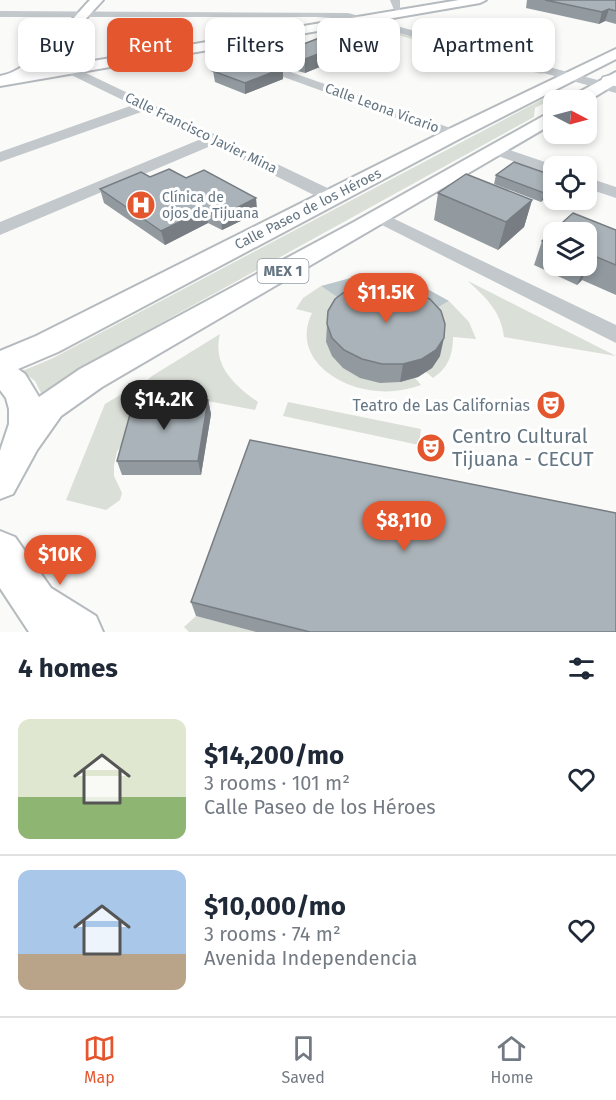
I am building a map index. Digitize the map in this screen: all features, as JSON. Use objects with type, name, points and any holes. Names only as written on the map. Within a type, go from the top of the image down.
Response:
[{"type":"main road","points":[[81,18],[97,0]]},
{"type":"main road","points":[[344,18],[396,4],[444,0]]},
{"type":"main road","points":[[344,18],[384,16],[480,0]]},
{"type":"main road","points":[[384,16],[396,4]]},
{"type":"main road","points":[[95,58],[317,22]]},
{"type":"main road","points":[[95,65],[205,46]]},
{"type":"main road","name":"Calle Paseo de los Héroes","points":[[0,364],[47,344],[616,53]]},
{"type":"main road","points":[[3,78],[20,72]]},
{"type":"main road","points":[[3,78],[47,72]]},
{"type":"main road","name":"MEX 1","points":[[23,441],[49,408],[69,391],[380,217],[543,122]]},
{"type":"main road","name":"MEX 1","points":[[0,372],[10,378],[23,394],[28,415],[23,441],[15,460],[0,482]]},
{"type":"main road","points":[[0,551],[55,632]]},
{"type":"main road","points":[[30,597],[80,632]]},
{"type":"street","points":[[243,18],[247,0]]},
{"type":"street","points":[[0,14],[211,18]]},
{"type":"street","points":[[400,34],[564,79],[606,88]]},
{"type":"street","name":"Calle Francisco Javier Mina","points":[[75,72],[332,197]]},
{"type":"street","name":"Calle Leona Vicario","points":[[281,72],[454,134]]},
{"type":"street","points":[[0,157],[144,106]]},
{"type":"street","points":[[0,230],[213,139]]},
{"type":"street","points":[[495,150],[543,167]]},
{"type":"street","points":[[597,186],[616,193]]},
{"type":"street","points":[[380,217],[616,335]]},
{"type":"shaded area","points":[[400,34],[412,37],[412,39],[400,36]]},
{"type":"shaded area","points":[[543,99],[543,104],[535,108],[534,117],[177,314],[66,377],[42,395],[35,381],[22,371],[51,359]]},
{"type":"shaded area","points":[[358,276],[380,276],[376,301],[350,306],[321,286]]},
{"type":"shaded area","points":[[402,279],[422,286],[449,301],[424,315],[398,303]]},
{"type":"shaded area","points":[[468,281],[616,356],[504,337],[496,312],[487,299]]},
{"type":"shaded area","points":[[321,286],[350,306],[326,342],[341,365],[351,373],[375,381],[388,382],[415,378],[421,385],[395,391],[369,390],[342,381],[319,365],[311,354],[307,341],[307,328],[312,313],[296,309],[303,298]]},
{"type":"shaded area","points":[[449,301],[469,322],[476,339],[453,337],[449,360],[433,378],[426,372],[423,315]]},
{"type":"shaded area","points":[[220,334],[218,345],[222,365],[233,381],[258,402],[255,410],[139,388],[152,376]]},
{"type":"shaded area","points":[[130,389],[132,392],[129,433],[117,452],[114,465],[114,476],[122,493],[120,500],[106,510],[66,500],[105,404]]},
{"type":"shaded area","points":[[288,402],[421,429],[419,445],[283,416]]},
{"type":"shaded area","points":[[196,616],[256,632],[189,632],[184,627]]},
{"type":"building","points":[[545,0],[616,0],[616,11],[609,9],[602,12]]},
{"type":"building","points":[[317,39],[317,54],[305,59],[305,43]]},
{"type":"building","points":[[216,72],[273,72],[245,83]]},
{"type":"building","points":[[514,162],[543,172],[543,193],[496,175]]},
{"type":"building","points":[[169,169],[186,178],[204,170],[256,198],[221,216],[206,209],[161,231],[100,189],[141,172],[150,177]]},
{"type":"building","points":[[466,174],[532,200],[506,222],[438,193]]},
{"type":"building","points":[[573,213],[596,222],[563,222]]},
{"type":"building","points":[[597,222],[616,230],[616,265],[597,257]]},
{"type":"building","points":[[368,284],[401,285],[430,299],[441,311],[445,324],[444,338],[436,350],[422,359],[403,364],[382,364],[362,359],[344,350],[332,338],[327,324],[328,311],[335,299],[343,293]]},
{"type":"building","points":[[134,400],[208,400],[198,461],[117,461]]},
{"type":"building","points":[[250,440],[616,513],[616,632],[310,632],[191,602]]},
{"type":"place","name":"Clínica de ojos de Tijuana","points":[[141,205]]},
{"type":"place","name":"Teatro de Las Californias","points":[[551,405]]},
{"type":"place","name":"Centro Cultural Tijuana - CECUT","points":[[431,448]]}]
